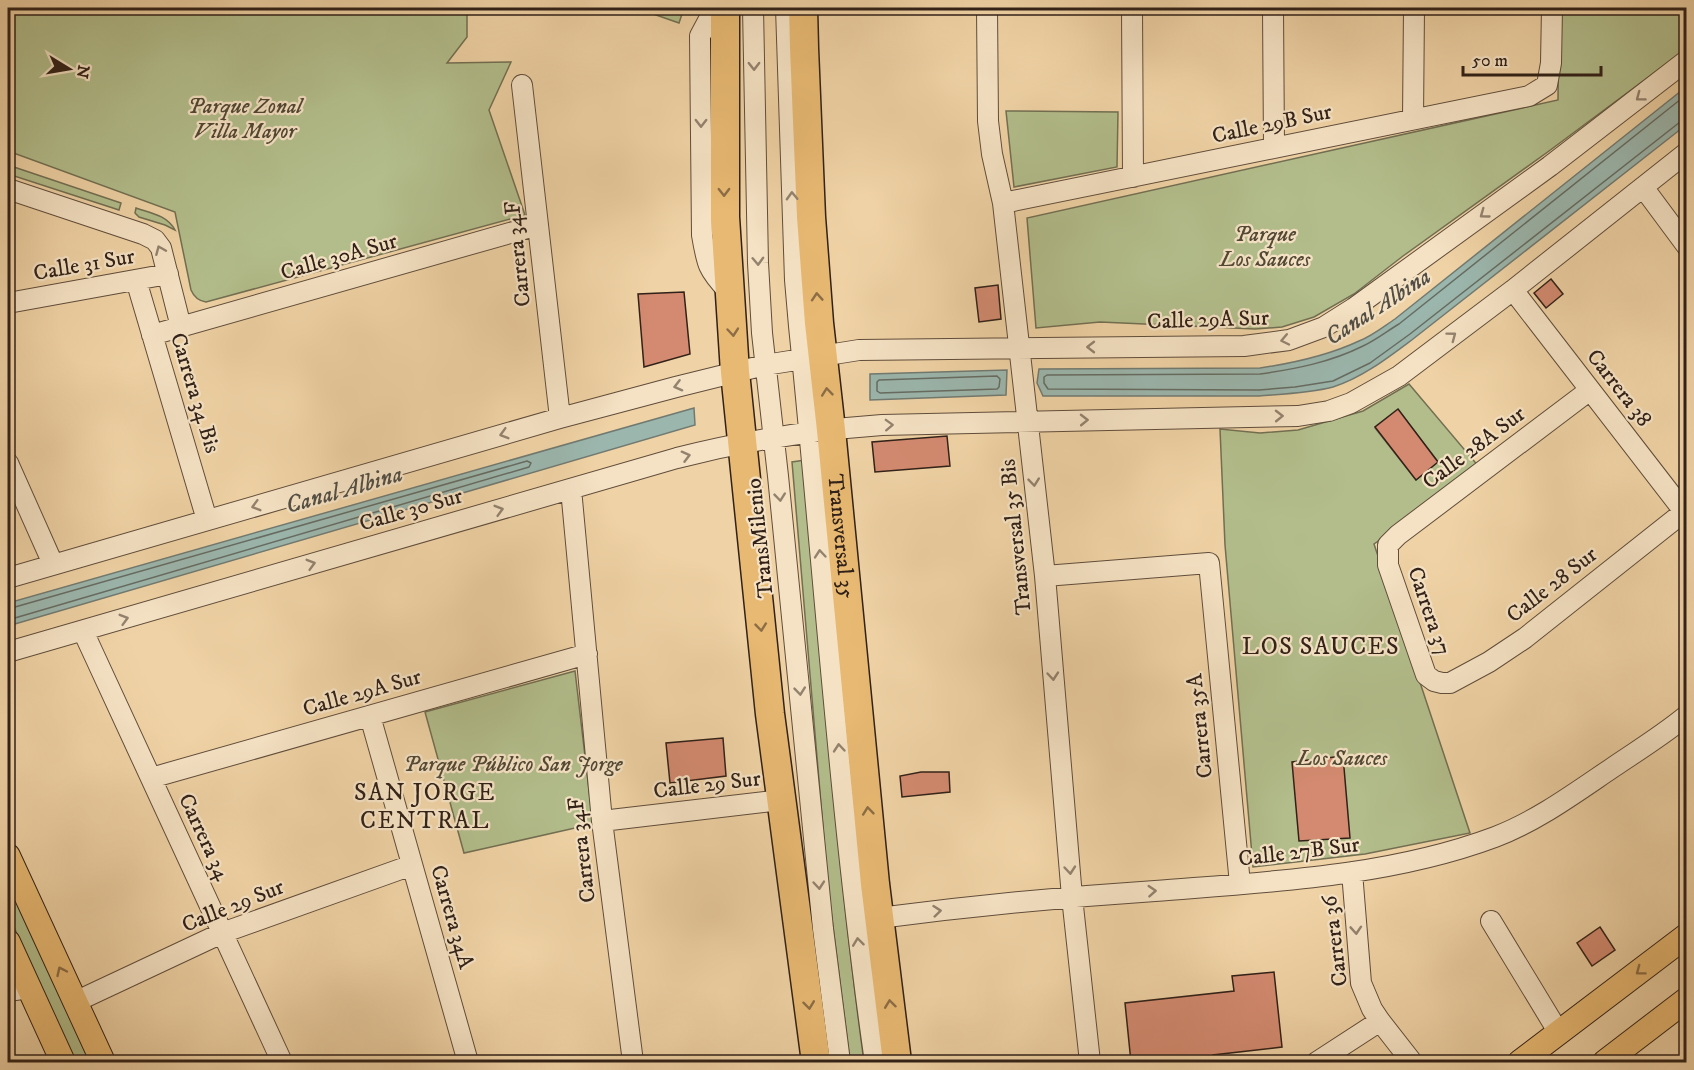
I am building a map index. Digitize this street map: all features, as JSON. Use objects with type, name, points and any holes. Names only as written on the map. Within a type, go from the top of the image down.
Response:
[{"type":"highway","points":[[725,8],[724,197],[735,372],[770,714],[816,1062]]},
{"type":"highway","name":"Transversal 35","points":[[803,8],[812,217],[812,357],[897,1062]]},
{"type":"main road","points":[[8,856],[103,1062]]},
{"type":"main road","points":[[1520,1062],[1686,936]]},
{"type":"main road","points":[[8,942],[18,990],[63,1062]]},
{"type":"main road","points":[[1605,1062],[1686,1000]]},
{"type":"street","points":[[719,8],[708,21],[700,36],[702,235],[707,262],[715,277],[729,292]]},
{"type":"street","name":"TransMilenio","points":[[753,8],[758,262],[765,365],[823,929],[840,1062]]},
{"type":"street","points":[[8,578],[560,418],[735,372],[812,357],[795,280],[786,8]]},
{"type":"street","name":"Transversal 35 Bis","points":[[987,8],[988,121],[992,154],[1003,203],[1045,576],[1072,897],[1090,1062]]},
{"type":"street","points":[[1132,8],[1133,177]]},
{"type":"street","points":[[1273,8],[1274,148]]},
{"type":"street","points":[[1413,8],[1413,119]]},
{"type":"street","name":"Calle 29B Sur","points":[[1003,203],[1529,96],[1547,85],[1551,63],[1552,8]]},
{"type":"street","name":"Calle 29A Sur","points":[[812,357],[859,350],[1244,346],[1289,340],[1324,327],[1417,264],[1550,166],[1686,61]]},
{"type":"street","name":"Carrera 34F","points":[[522,85],[560,418]]},
{"type":"street","points":[[875,1062],[849,864],[820,431],[1026,412],[1298,416],[1329,411],[1351,403],[1399,376],[1513,290],[1686,153]]},
{"type":"street","points":[[1643,187],[1686,245]]},
{"type":"street","points":[[8,189],[155,240],[161,248],[181,327]]},
{"type":"street","name":"Calle 30A Sur","points":[[152,335],[538,225]]},
{"type":"street","name":"Calle 31 Sur","points":[[8,303],[168,274]]},
{"type":"street","name":"Carrera 34 Bis","points":[[136,280],[207,520]]},
{"type":"street","name":"Carrera 38","points":[[1513,290],[1685,513]]},
{"type":"street","name":"Calle 28A Sur","points":[[1388,545],[1398,535],[1590,390]]},
{"type":"street","name":"Calle 30 Sur","points":[[8,652],[687,455],[820,431]]},
{"type":"street","points":[[8,463],[53,564]]},
{"type":"street","name":"Carrera 34F","points":[[571,489],[602,821],[633,1062]]},
{"type":"street","name":"Calle 28 Sur","points":[[1442,683],[1450,683],[1458,679],[1525,639],[1685,513]]},
{"type":"street","name":"Carrera 37","points":[[1388,545],[1388,565],[1426,675],[1442,683]]},
{"type":"street","name":"Carrera 35A","points":[[1045,576],[1209,563],[1240,884]]},
{"type":"street","name":"Carrera 34","points":[[83,631],[282,1062]]},
{"type":"street","name":"Calle 29A Sur","points":[[151,778],[587,654]]},
{"type":"street","name":"Carrera 34A","points":[[370,716],[468,1062]]},
{"type":"street","name":"Calle 27B Sur","points":[[879,918],[1072,897],[1240,884],[1352,872],[1453,850],[1512,829],[1582,789],[1686,716]]},
{"type":"street","name":"Calle 29 Sur","points":[[602,821],[781,800]]},
{"type":"street","name":"Calle 29 Sur","points":[[75,1002],[222,933],[412,865]]},
{"type":"street","name":"Carrera 36","points":[[1352,872],[1361,983],[1380,1021],[1412,1062]]},
{"type":"street","points":[[1491,921],[1559,1033]]},
{"type":"street","points":[[1317,1062],[1380,1021]]},
{"type":"green space","name":"Parque Zonal Villa Mayor","points":[[8,8],[467,8],[467,37],[447,63],[511,62],[489,110],[525,215],[206,302],[201,301],[191,290],[175,212],[8,151]]},
{"type":"green space","points":[[636,8],[684,8],[679,23]]},
{"type":"green space","name":"Parque Los Sauces","points":[[1559,8],[1686,8],[1686,49],[1354,294],[1314,317],[1282,327],[1255,329],[1100,322],[1036,328],[1027,218],[1558,100]]},
{"type":"green space","points":[[1006,111],[1118,112],[1117,167],[1014,187]]},
{"type":"green space","points":[[8,165],[121,203],[119,210],[8,174]]},
{"type":"green space","points":[[136,208],[163,218],[175,230],[139,217],[135,213]]},
{"type":"green space","name":"Los Sauces","points":[[1409,384],[1480,468],[1374,544],[1470,833],[1365,854],[1253,867],[1225,545],[1220,429],[1260,433],[1298,430],[1363,411]],"holes":[[[1398,410],[1438,462],[1416,480],[1375,428]]]},
{"type":"green space","points":[[805,460],[838,837],[864,1062],[850,1062],[828,887],[792,462]]},
{"type":"green space","name":"Parque Público San Jorge","points":[[575,671],[593,824],[464,853],[425,712]]},
{"type":"green space","points":[[8,882],[90,1062],[75,1062],[8,914]]},
{"type":"water","points":[[1686,87],[1686,125],[1413,339],[1375,366],[1344,383],[1324,389],[1259,396],[1043,396],[1037,383],[1039,369],[1260,368],[1323,355],[1364,339],[1395,319]]},
{"type":"water","points":[[1007,370],[1006,395],[870,400],[870,374]]},
{"type":"water","points":[[694,408],[695,425],[8,626],[8,603]]},
{"type":"building","points":[[1551,279],[1563,294],[1546,308],[1534,293]]},
{"type":"building","points":[[998,285],[1001,319],[979,322],[975,288]]},
{"type":"building","points":[[684,292],[690,354],[644,367],[638,294]]},
{"type":"building","points":[[1398,409],[1438,462],[1416,480],[1375,427]]},
{"type":"building","points":[[947,436],[950,466],[875,472],[872,442]]},
{"type":"building","points":[[723,738],[726,776],[670,783],[666,743]]},
{"type":"building","points":[[1343,756],[1350,838],[1299,841],[1292,762]]},
{"type":"building","points":[[921,772],[949,772],[950,792],[902,797],[900,776]]},
{"type":"building","points":[[1600,927],[1615,950],[1592,966],[1577,943]]},
{"type":"building","points":[[1274,972],[1282,1047],[1213,1055],[1214,1062],[1131,1062],[1125,1003],[1234,991],[1232,976]]},
{"type":"district","name":"LOS SAUCES","points":[[1321,647]]},
{"type":"district","name":"SAN JORGE CENTRAL","points":[[425,807]]},
{"type":"water label","name":"Canal Albina","points":[[1378,307]]},
{"type":"water label","name":"Canal Albina","points":[[344,490]]}]
